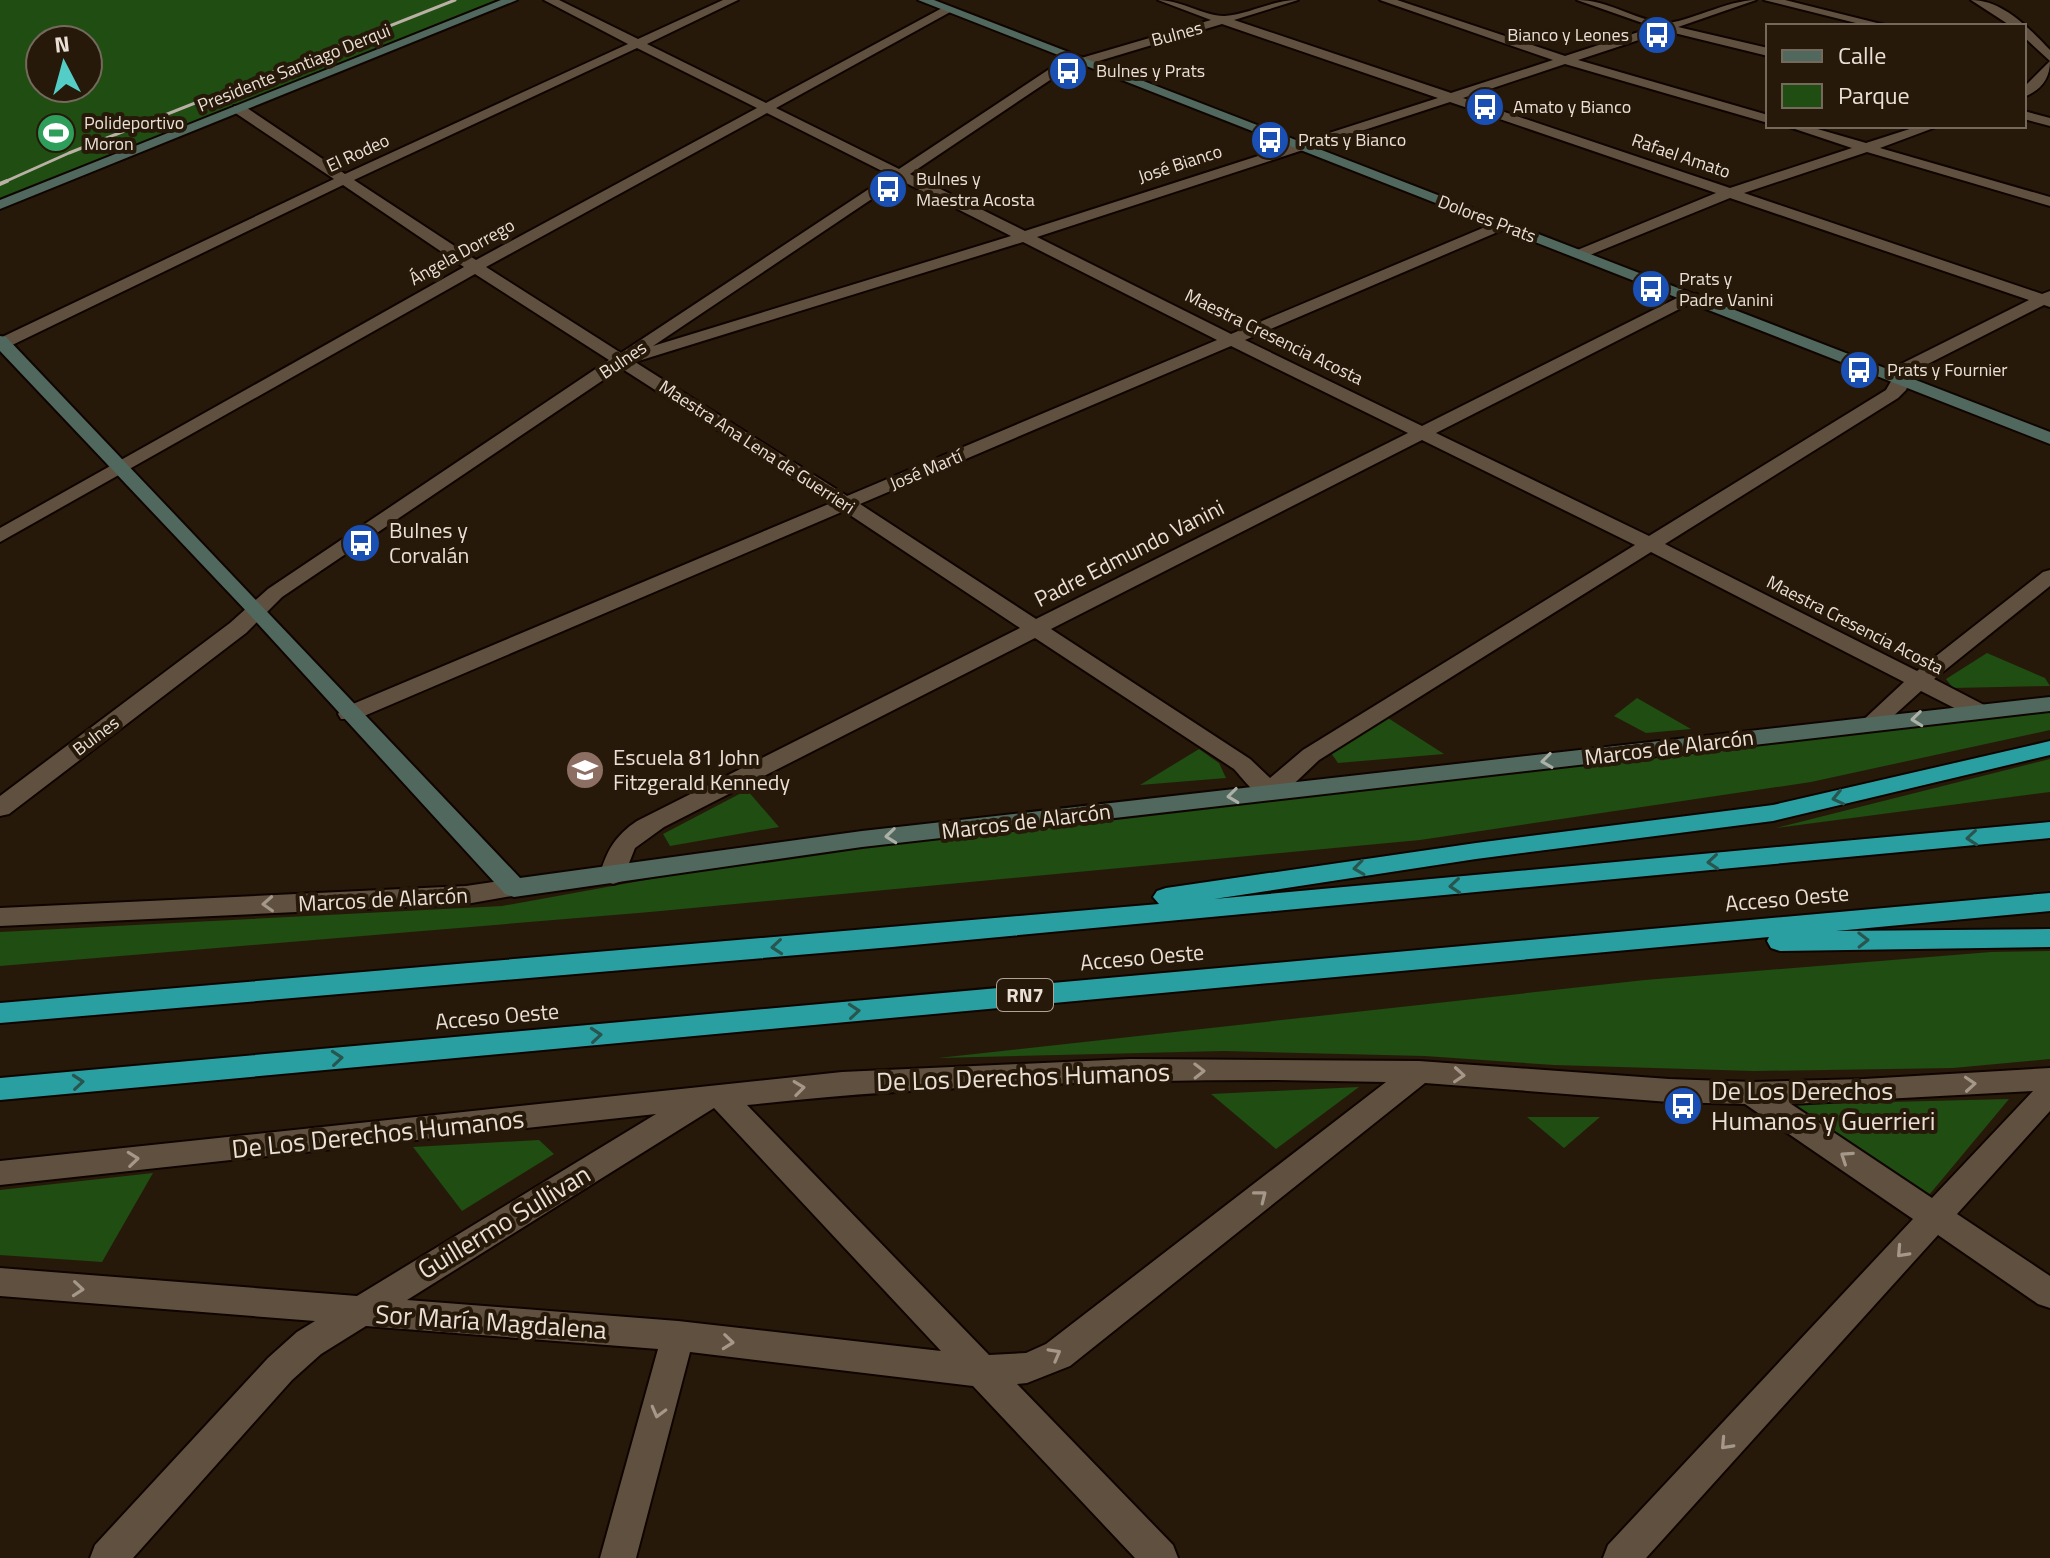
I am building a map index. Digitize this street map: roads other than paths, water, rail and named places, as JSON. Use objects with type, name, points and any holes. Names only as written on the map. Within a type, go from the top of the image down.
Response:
[{"type":"highway","points":[[892,938],[1460,853],[1773,813],[2050,748]]},
{"type":"highway","name":"Acceso Oeste","points":[[0,1013],[892,938],[2050,830]]},
{"type":"highway","name":"Acceso Oeste","points":[[0,1089],[2050,902]]},
{"type":"highway","points":[[1589,944],[2050,938]]},
{"type":"street","name":"Presidente Santiago Derqui","points":[[0,205],[511,0]]},
{"type":"street","name":"Maestra Cresencia Acosta","points":[[550,0],[1233,341],[1650,544],[1980,712]]},
{"type":"street","name":"El Rodeo","points":[[0,343],[732,0]]},
{"type":"street","name":"Dolores Prats","points":[[924,0],[2050,438]]},
{"type":"street","name":"Rafael Amato","points":[[1164,0],[2048,299]]},
{"type":"street","name":"Bulnes","points":[[0,808],[238,628],[275,593],[1058,69],[1292,0]]},
{"type":"street","points":[[1386,0],[1564,60],[1766,118]]},
{"type":"street","points":[[1583,0],[1667,28],[1766,52]]},
{"type":"street","name":"José Bianco","points":[[622,361],[664,351],[1026,236],[1750,0]]},
{"type":"street","points":[[1770,0],[1874,24]]},
{"type":"street","points":[[1977,0],[2016,24]]},
{"type":"street","name":"Ángela Dorrego","points":[[0,536],[475,267],[765,106],[948,9]]},
{"type":"street","points":[[2026,32],[2050,56]]},
{"type":"street","points":[[2026,53],[2050,56]]},
{"type":"street","points":[[2026,92],[2037,84],[2050,65]]},
{"type":"street","name":"Maestra Ana Lena de Guerrieri","points":[[239,109],[475,267],[846,504],[1242,764],[1270,792]]},
{"type":"street","points":[[2026,116],[2050,122]]},
{"type":"street","points":[[1800,128],[2050,202]]},
{"type":"street","points":[[1580,254],[1729,193],[1926,128]]},
{"type":"street","name":"José Martí","points":[[349,714],[1502,225]]},
{"type":"street","name":"Padre Edmundo Vanini","points":[[613,875],[619,850],[631,835],[655,821],[1691,297]]},
{"type":"street","points":[[1270,792],[1311,755],[1892,394],[1907,368],[2048,299]]},
{"type":"street","points":[[0,343],[256,610],[349,714],[514,888]]},
{"type":"street","points":[[1872,723],[1919,680],[2050,576]]},
{"type":"street","name":"Marcos de Alarcón","points":[[0,917],[466,895],[862,839],[2050,704]]},
{"type":"street","name":"De Los Derechos Humanos","points":[[0,1173],[842,1083],[934,1077],[1282,1070],[1419,1072],[1751,1093],[1881,1090],[2050,1079]]},
{"type":"street","name":"Sor María Magdalena","points":[[0,1282],[678,1336],[980,1371],[1027,1368],[1058,1355],[1419,1072]]},
{"type":"street","points":[[1621,1558],[2050,1092]]},
{"type":"street","points":[[1751,1093],[2050,1294]]},
{"type":"street","points":[[713,1099],[1160,1558]]},
{"type":"street","name":"Guillermo Sullivan","points":[[108,1558],[280,1369],[309,1343],[713,1099]]},
{"type":"street","points":[[618,1558],[678,1336]]},
{"type":"railway","points":[[2,183],[69,153],[455,0]]},
{"type":"railway","points":[[0,184],[7,181]]},
{"type":"place","name":"Bianco y Leones","points":[[1657,35]]},
{"type":"place","name":"Bulnes y Prats","points":[[1068,71]]},
{"type":"place","name":"Amato y Bianco","points":[[1485,107]]},
{"type":"place","name":"Polideportivo Moron","points":[[56,133]]},
{"type":"place","name":"Prats y Bianco","points":[[1270,140]]},
{"type":"place","name":"Bulnes y Maestra Acosta","points":[[888,189]]},
{"type":"place","name":"Prats y Padre Vanini","points":[[1651,289]]},
{"type":"place","name":"Prats y Fournier","points":[[1859,370]]},
{"type":"place","name":"Bulnes y Corvalán","points":[[361,543]]},
{"type":"place","name":"Escuela 81 John Fitzgerald Kennedy","points":[[585,770]]},
{"type":"place","name":"De Los Derechos Humanos y Guerrieri","points":[[1683,1106]]}]
